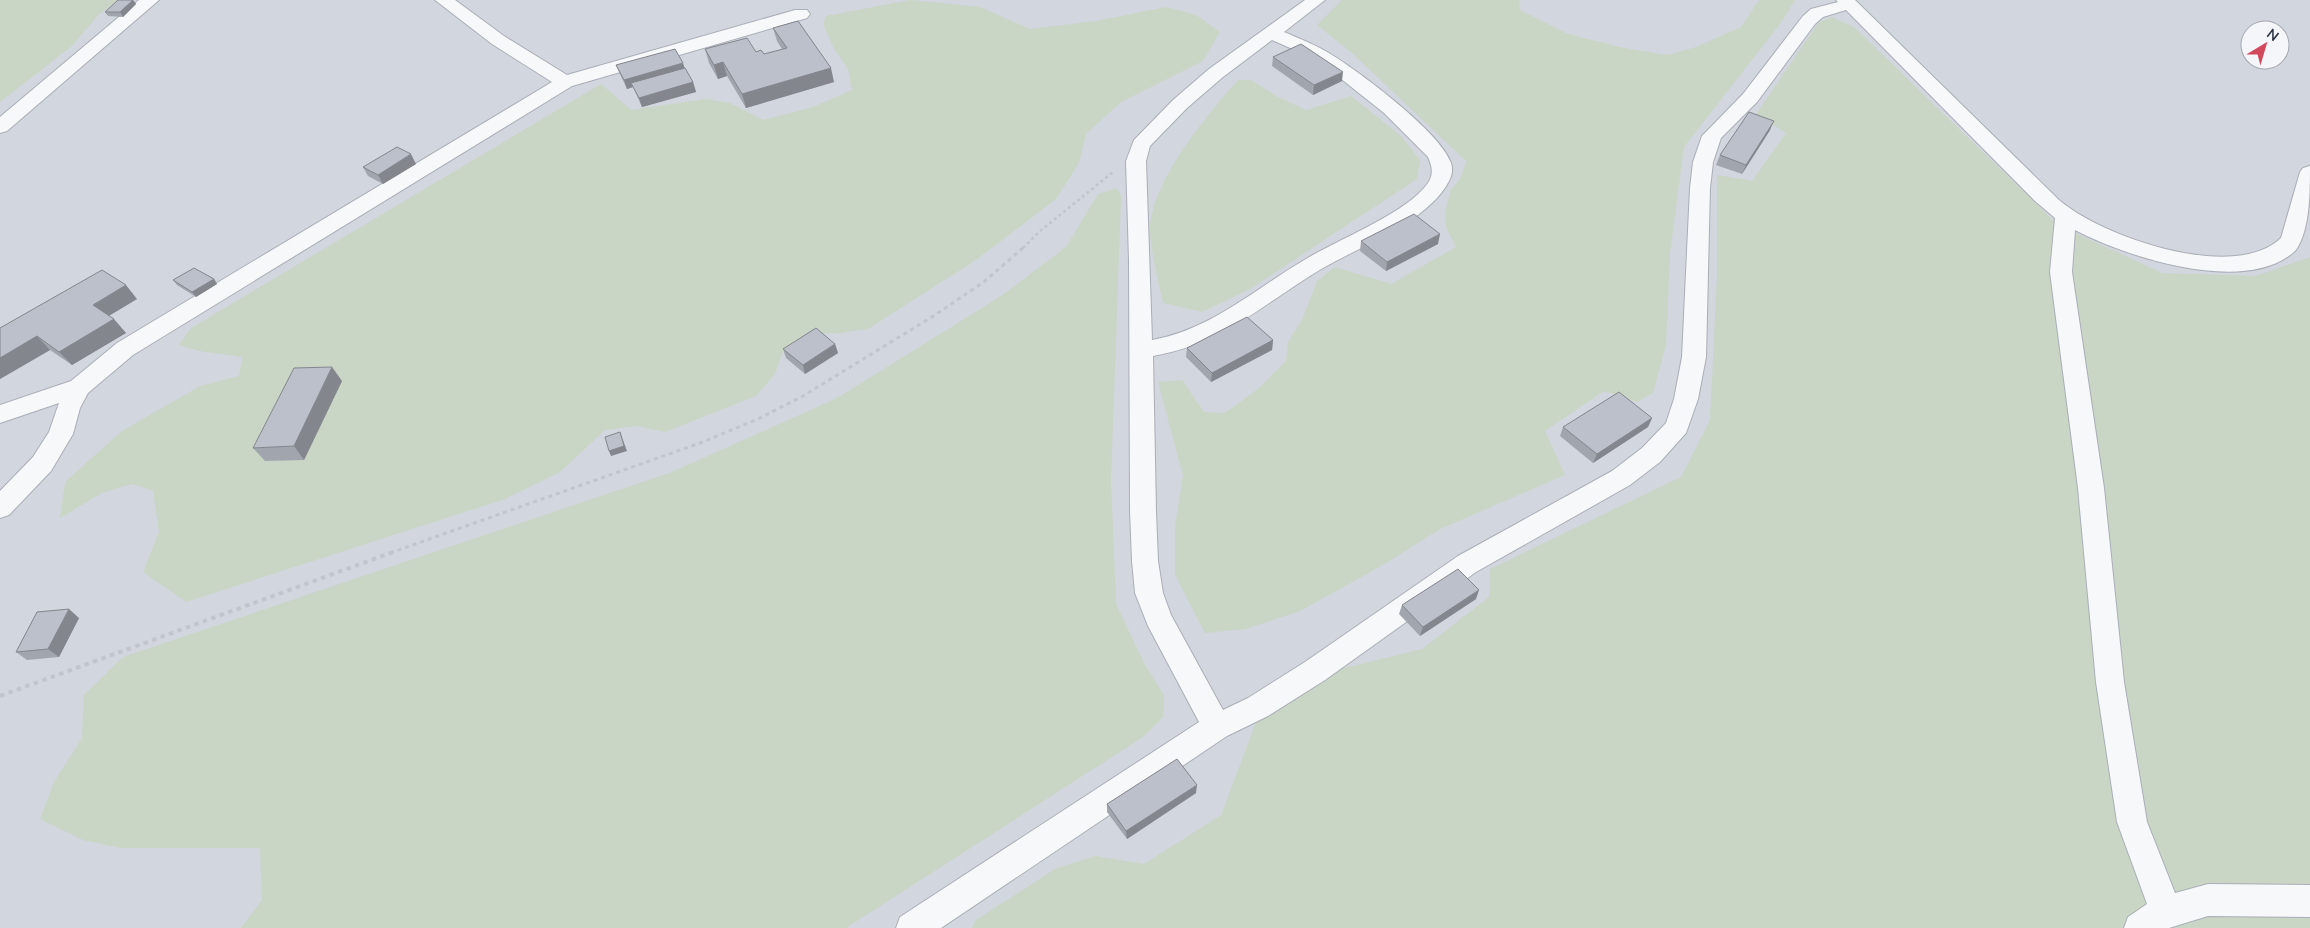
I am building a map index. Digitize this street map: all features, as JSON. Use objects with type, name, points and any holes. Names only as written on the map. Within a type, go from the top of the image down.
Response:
[{"type":"street","points":[[0,126],[150,0]]},
{"type":"street","points":[[444,0],[498,40],[565,82]]},
{"type":"street","points":[[1217,727],[1158,618],[1149,593],[1145,561],[1143,510],[1136,161],[1141,144],[1180,104],[1216,73],[1316,0]]},
{"type":"street","points":[[912,928],[1217,727],[1258,707],[1315,671],[1467,564],[1621,478],[1651,455],[1678,427],[1686,400],[1694,357],[1700,188],[1703,162],[1712,136],[1750,98],[1808,20],[1817,13],[1847,2],[2042,196],[2066,216],[2131,247],[2166,257],[2206,264],[2239,264],[2269,257],[2300,246],[2299,220],[2310,172]]},
{"type":"street","points":[[0,414],[79,387],[125,349],[565,82],[800,14]]},
{"type":"street","points":[[1141,350],[1191,339],[1226,322],[1315,263],[1366,237],[1416,205],[1433,191],[1442,176],[1442,162],[1432,148],[1408,124],[1326,58],[1271,33]]},
{"type":"street","points":[[2066,216],[2061,272],[2091,488],[2110,682],[2132,822],[2153,920],[2208,900],[2310,901]]},
{"type":"street","points":[[0,508],[42,464],[60,434],[68,408],[79,387]]},
{"type":"path","points":[[0,696],[264,598],[700,443],[758,419],[803,396],[855,365],[985,282],[1087,192],[1116,170],[1136,161]]},
{"type":"shaded area","points":[[0,0],[2310,0],[2310,314],[1126,928],[0,928]]},
{"type":"green space","points":[[0,0],[119,0],[99,14],[72,46],[0,102]]},
{"type":"green space","points":[[910,0],[980,7],[1030,29],[1096,21],[1166,7],[1196,15],[1220,32],[1203,61],[1121,102],[1086,134],[1079,163],[1056,199],[976,260],[868,329],[840,333],[810,334],[784,348],[775,374],[756,396],[665,432],[637,426],[605,430],[560,472],[505,499],[186,602],[143,572],[159,532],[153,491],[132,484],[102,493],[60,518],[65,482],[122,431],[200,386],[239,376],[242,357],[199,351],[179,345],[191,328],[601,84],[631,110],[705,99],[730,103],[763,120],[813,107],[852,90],[848,69],[833,47],[823,24],[826,16]]},
{"type":"green space","points":[[1342,0],[1519,0],[1520,10],[1568,34],[1624,48],[1668,55],[1696,47],[1741,27],[1759,0],[1795,0],[1780,24],[1684,147],[1670,253],[1666,345],[1653,393],[1637,402],[1604,391],[1545,431],[1565,475],[1440,529],[1383,565],[1300,611],[1245,629],[1205,633],[1175,575],[1175,526],[1183,476],[1158,382],[1182,380],[1204,412],[1225,413],[1259,388],[1286,361],[1288,342],[1302,320],[1317,281],[1335,267],[1391,284],[1456,247],[1446,227],[1445,214],[1450,191],[1460,179],[1466,161],[1353,54],[1317,25]]},
{"type":"green space","points":[[1831,17],[1854,27],[2058,225],[2162,273],[2256,276],[2310,257],[2310,928],[972,928],[976,920],[1055,869],[1095,856],[1144,864],[1221,815],[1256,722],[1332,671],[1422,649],[1489,597],[1490,569],[1681,477],[1710,420],[1717,276],[1717,175],[1752,181],[1786,133],[1756,114],[1819,22]]},
{"type":"green space","points":[[1238,80],[1251,80],[1278,97],[1306,110],[1351,96],[1401,136],[1420,160],[1417,179],[1250,289],[1202,312],[1163,303],[1150,238],[1153,212],[1159,192],[1182,150],[1211,111]]},
{"type":"green space","points":[[1117,188],[1121,196],[1111,480],[1116,604],[1144,663],[1164,695],[1163,717],[1143,737],[846,928],[241,928],[262,900],[260,848],[121,848],[83,840],[40,819],[54,782],[82,738],[84,695],[123,657],[672,472],[837,398],[1001,296],[1066,247],[1098,194]]},
{"type":"building","points":[[118,0],[133,0],[120,12],[105,12]]},
{"type":"building","points":[[798,21],[831,68],[742,94],[723,62],[714,65],[705,49],[747,38],[756,52],[761,50],[764,54],[787,48],[773,28]]},
{"type":"building","points":[[1301,44],[1343,72],[1314,85],[1273,57]]},
{"type":"building","points":[[675,49],[683,63],[624,80],[616,65]]},
{"type":"building","points":[[685,68],[693,82],[639,98],[631,83]]},
{"type":"building","points":[[1749,112],[1774,121],[1746,165],[1720,155]]},
{"type":"building","points":[[397,147],[411,154],[378,175],[363,167]]},
{"type":"building","points":[[1414,214],[1440,234],[1387,262],[1361,241]]},
{"type":"building","points":[[194,268],[214,279],[192,292],[173,280]]},
{"type":"building","points":[[102,270],[126,285],[93,305],[114,319],[59,352],[37,336],[0,358],[0,328]]},
{"type":"building","points":[[1247,317],[1273,340],[1212,373],[1187,348]]},
{"type":"building","points":[[816,328],[835,344],[803,365],[783,349]]},
{"type":"building","points":[[332,367],[294,446],[253,448],[294,368]]},
{"type":"building","points":[[1619,392],[1652,418],[1597,454],[1563,427]]},
{"type":"building","points":[[620,432],[624,446],[609,451],[605,437]]},
{"type":"building","points":[[1458,569],[1479,590],[1423,627],[1402,605]]},
{"type":"building","points":[[69,609],[48,649],[16,652],[37,612]]},
{"type":"building","points":[[1177,759],[1197,785],[1126,831],[1107,804]]}]
